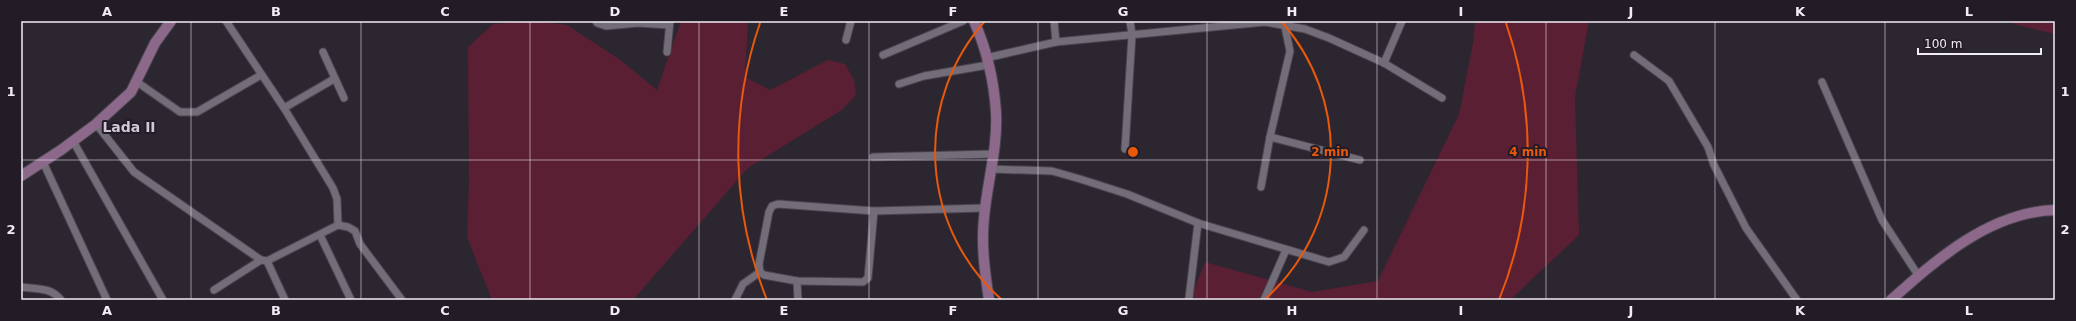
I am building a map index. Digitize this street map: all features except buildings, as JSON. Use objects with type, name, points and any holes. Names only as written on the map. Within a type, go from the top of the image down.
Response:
[{"type":"street","points":[[21,176],[44,162],[96,124],[131,92],[155,43],[171,21]]},
{"type":"street","points":[[226,21],[284,108],[333,188],[337,199],[338,225]]},
{"type":"street","points":[[596,21],[597,23],[606,26],[638,23],[670,23],[667,52]]},
{"type":"street","points":[[846,40],[851,21]]},
{"type":"street","points":[[883,55],[963,21]]},
{"type":"street","points":[[974,21],[987,62],[996,113],[993,154],[985,208],[984,258],[989,300]]},
{"type":"street","points":[[1054,21],[1056,42]]},
{"type":"street","points":[[1125,149],[1132,35],[1130,21]]},
{"type":"street","points":[[1384,63],[1402,21]]},
{"type":"street","points":[[899,84],[924,76],[987,62],[1056,42],[1265,22],[1285,27],[1305,29],[1384,63],[1442,98]]},
{"type":"street","points":[[1261,187],[1270,137],[1290,51],[1285,27]]},
{"type":"street","points":[[323,52],[334,79],[344,98]]},
{"type":"street","points":[[1634,55],[1669,81],[1708,147],[1714,165],[1746,228],[1797,300]]},
{"type":"street","points":[[137,82],[180,112],[197,112],[261,75]]},
{"type":"street","points":[[284,108],[334,79]]},
{"type":"street","points":[[1822,82],[1882,220],[1918,275]]},
{"type":"street","points":[[96,124],[134,172],[264,261],[285,300]]},
{"type":"street","points":[[1270,137],[1360,160]]},
{"type":"street","points":[[73,141],[163,300]]},
{"type":"street","points":[[873,157],[993,154]]},
{"type":"street","points":[[44,162],[107,300]]},
{"type":"street","points":[[990,169],[1052,171],[1127,194],[1198,223],[1329,262],[1344,257],[1364,230]]},
{"type":"street","points":[[760,272],[759,264],[769,212],[772,206],[778,204],[874,211],[985,208]]},
{"type":"street","points":[[1891,300],[1918,275],[1944,255],[2001,221],[2022,213],[2055,210]]},
{"type":"street","points":[[760,272],[764,275],[797,281],[857,283],[868,278],[874,211]]},
{"type":"street","points":[[1189,298],[1198,223]]},
{"type":"street","points":[[214,290],[264,261],[338,225],[348,227],[355,232],[360,244],[402,300]]},
{"type":"street","points":[[320,235],[351,300]]},
{"type":"street","points":[[1264,300],[1286,250]]},
{"type":"street","points":[[735,300],[743,284],[760,272]]},
{"type":"street","points":[[797,281],[798,300]]},
{"type":"street","points":[[21,287],[46,289],[56,294],[61,300]]},
{"type":"shaded area","points":[[535,21],[567,25],[619,59],[657,90],[681,21],[748,21],[745,77],[770,90],[828,60],[845,64],[854,80],[856,95],[842,110],[748,168],[633,300],[492,300],[467,237],[469,184],[468,47],[493,24]]},
{"type":"shaded area","points":[[1475,21],[1589,21],[1575,97],[1579,235],[1510,300],[1190,300],[1205,262],[1312,292],[1378,281],[1459,114],[1473,43]]},
{"type":"shaded area","points":[[2010,21],[2055,21],[2055,34],[2014,24]]},
{"type":"district","name":"Lada II","points":[[129,127]]}]
